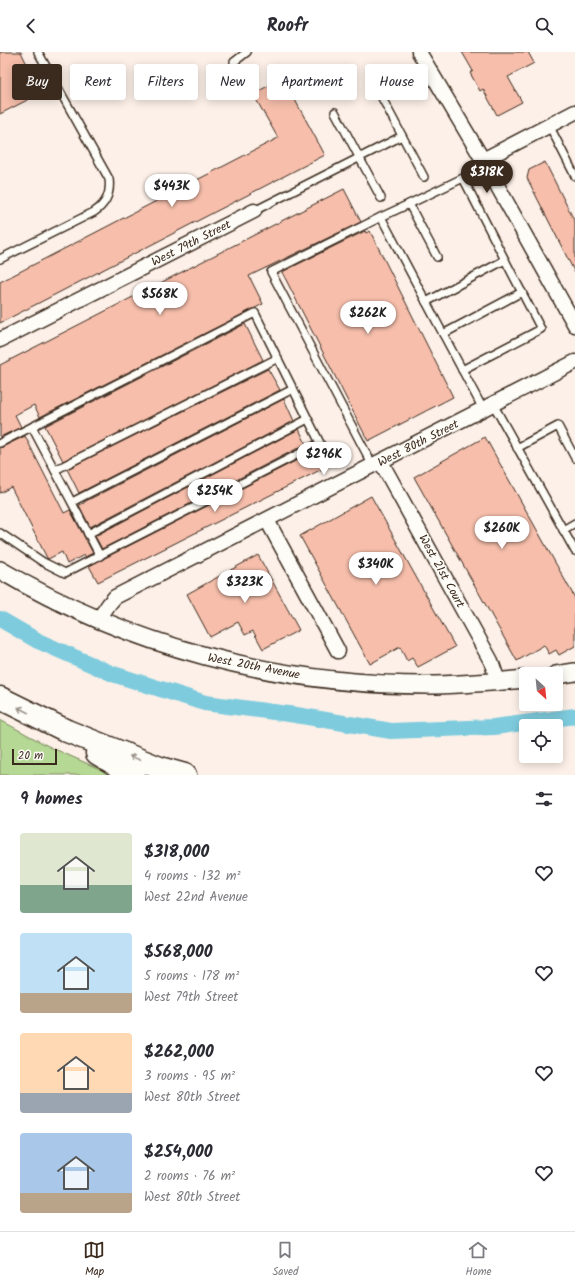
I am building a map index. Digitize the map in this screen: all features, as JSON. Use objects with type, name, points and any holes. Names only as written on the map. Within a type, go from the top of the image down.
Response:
[{"type":"highway","points":[[0,698],[47,722],[133,775]]},
{"type":"highway","points":[[47,722],[160,768],[185,775]]},
{"type":"street","points":[[419,52],[483,160],[575,325]]},
{"type":"street","points":[[483,160],[575,112]]},
{"type":"street","name":"West 79th Street","points":[[0,340],[254,211]]},
{"type":"street","name":"West 80th Street","points":[[98,620],[116,597],[488,407],[574,365]]},
{"type":"street","name":"West 21st Court","points":[[377,464],[491,660],[498,681]]},
{"type":"street","points":[[267,520],[338,651]]},
{"type":"street","name":"West 20th Avenue","points":[[0,570],[46,595],[98,620],[163,644],[255,668],[297,675],[389,684],[456,684],[519,680]]},
{"type":"street","points":[[563,674],[575,672]]},
{"type":"lane","points":[[0,259],[94,212],[106,202],[109,195],[109,179],[38,52]]},
{"type":"lane","points":[[234,62],[247,52]]},
{"type":"lane","points":[[424,177],[382,98],[431,72]]},
{"type":"lane","points":[[335,112],[381,198]]},
{"type":"lane","points":[[549,125],[575,176]]},
{"type":"lane","points":[[254,211],[402,136]]},
{"type":"lane","points":[[377,464],[272,272],[381,217],[463,178],[541,329],[462,370]]},
{"type":"lane","points":[[409,204],[437,257]]},
{"type":"lane","points":[[381,217],[462,370],[517,448],[575,550]]},
{"type":"lane","points":[[426,302],[505,260]]},
{"type":"lane","points":[[444,334],[522,292]]},
{"type":"lane","points":[[0,443],[255,313],[320,443],[65,573],[43,562],[0,533]]},
{"type":"lane","points":[[55,470],[278,358]]},
{"type":"lane","points":[[72,502],[293,389]]},
{"type":"lane","points":[[88,534],[308,419]]},
{"type":"lane","points":[[517,448],[558,426],[575,458]]},
{"type":"lane","points":[[32,427],[100,556]]},
{"type":"lane","points":[[563,530],[575,523]]},
{"type":"green space","points":[[0,720],[50,747],[113,775],[0,775]]},
{"type":"building","points":[[0,52],[21,52],[27,64],[12,64],[12,100],[27,100],[0,114]]},
{"type":"building","points":[[462,52],[528,52],[534,63],[508,77],[522,102],[497,115],[483,89],[480,91],[470,73],[473,71]]},
{"type":"building","points":[[267,87],[267,100],[295,100],[325,155],[0,323],[0,282],[278,138],[256,100],[259,100],[259,91]]},
{"type":"building","points":[[545,162],[575,222],[575,273],[527,178],[529,170]]},
{"type":"building","points":[[344,189],[361,222],[249,276],[263,304],[40,417],[34,405],[15,415],[21,427],[0,437],[0,365]]},
{"type":"building","points":[[365,231],[366,233],[370,231],[453,397],[368,441],[282,272]]},
{"type":"building","points":[[245,324],[263,360],[63,461],[45,426]]},
{"type":"building","points":[[268,369],[280,390],[79,493],[67,469]]},
{"type":"building","points":[[284,399],[294,421],[90,527],[79,505]]},
{"type":"building","points":[[299,429],[306,444],[102,549],[95,536]]},
{"type":"building","points":[[25,436],[64,513],[70,510],[93,553],[85,557],[84,555],[67,564],[62,552],[48,559],[11,487],[0,493],[0,448]]},
{"type":"building","points":[[485,437],[575,598],[575,646],[559,655],[556,650],[549,654],[544,645],[517,661],[414,477]]},
{"type":"building","points":[[335,445],[342,459],[98,582],[89,566],[311,453],[313,457]]},
{"type":"building","points":[[371,496],[455,647],[418,667],[412,658],[407,661],[400,647],[370,664],[300,536]]},
{"type":"building","points":[[258,555],[299,630],[263,649],[253,631],[245,635],[238,622],[210,637],[187,594]]},
{"type":"waterway","points":[[0,619],[38,641],[113,674],[205,703],[296,715],[391,731],[494,727],[575,716]]}]
